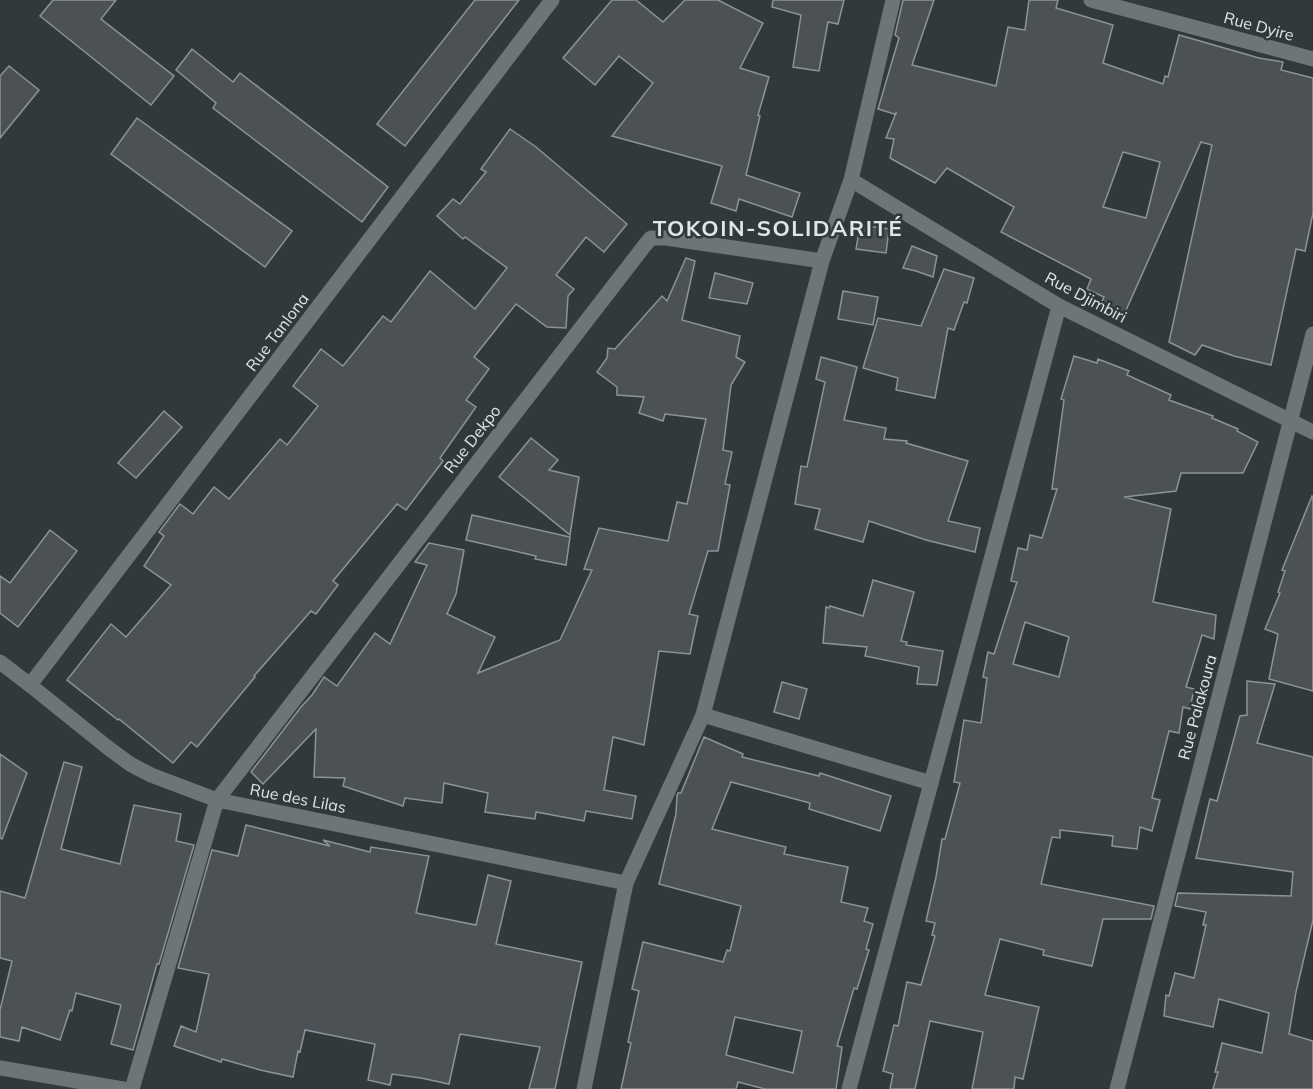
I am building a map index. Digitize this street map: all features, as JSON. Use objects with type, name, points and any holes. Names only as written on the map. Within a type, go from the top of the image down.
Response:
[{"type":"street","name":"Rue Tanlona","points":[[30,684],[552,0]]},
{"type":"street","points":[[584,1089],[626,883],[703,716],[822,261],[850,180],[893,0]]},
{"type":"street","name":"Rue Dyire","points":[[1091,0],[1313,59]]},
{"type":"street","name":"Rue Djimbiri","points":[[850,180],[1059,306],[1313,432]]},
{"type":"street","name":"Rue Dekpo","points":[[217,800],[651,238],[666,238],[822,261]]},
{"type":"street","points":[[849,1089],[1059,306]]},
{"type":"street","name":"Rue Palakoura","points":[[1117,1089],[1313,334]]},
{"type":"street","name":"Rue des Lilas","points":[[0,662],[130,764],[151,775],[217,800],[626,883]]},
{"type":"street","points":[[703,716],[931,783]]},
{"type":"street","points":[[132,1089],[217,800]]},
{"type":"street","points":[[0,1068],[123,1089]]},
{"type":"building","points":[[53,0],[116,0],[101,19],[174,76],[151,105],[40,16]]},
{"type":"building","points":[[475,0],[519,0],[405,146],[377,124]]},
{"type":"building","points":[[612,0],[636,0],[663,22],[685,0],[718,0],[763,23],[740,68],[769,77],[758,115],[760,116],[746,175],[800,193],[792,217],[739,199],[736,211],[711,203],[722,166],[612,136],[653,83],[619,56],[595,85],[563,58]]},
{"type":"building","points":[[773,0],[844,0],[838,24],[828,22],[819,71],[793,67],[801,15],[772,7]]},
{"type":"building","points":[[903,0],[934,0],[912,65],[996,86],[1008,27],[1025,30],[1029,0],[1058,0],[1056,8],[1113,25],[1103,63],[1163,84],[1165,76],[1168,77],[1179,35],[1259,58],[1283,62],[1281,70],[1313,78],[1313,213],[1305,251],[1296,249],[1271,365],[1202,345],[1195,355],[1169,342],[1212,145],[1201,142],[1123,317],[1099,307],[1104,297],[1087,289],[1091,279],[1001,232],[1014,207],[947,168],[935,183],[890,158],[894,139],[886,138],[896,113],[878,109],[899,38],[895,35]],"holes":[[[1123,152],[1160,162],[1146,218],[1103,207]]]},
{"type":"building","points":[[192,49],[233,82],[240,73],[388,187],[362,222],[213,108],[216,103],[176,70]]},
{"type":"building","points":[[9,66],[39,90],[0,138],[0,76]]},
{"type":"building","points":[[137,118],[292,231],[265,267],[111,154]]},
{"type":"building","points":[[510,129],[536,147],[627,224],[604,252],[586,237],[556,275],[574,289],[568,296],[566,328],[547,327],[516,304],[474,357],[489,369],[466,400],[476,407],[440,458],[443,461],[406,510],[397,504],[333,581],[338,585],[316,614],[311,611],[254,676],[197,747],[191,742],[173,763],[67,680],[111,624],[126,637],[171,585],[144,566],[164,536],[159,532],[180,504],[193,514],[214,487],[229,499],[280,439],[287,445],[318,406],[293,386],[321,349],[343,366],[383,316],[391,322],[430,271],[475,309],[507,268],[465,237],[463,239],[437,216],[453,199],[460,204],[486,172],[481,169]]},
{"type":"building","points":[[860,225],[889,229],[886,253],[856,249]]},
{"type":"building","points":[[912,246],[937,256],[933,277],[903,268]]},
{"type":"building","points":[[686,258],[695,261],[682,320],[740,336],[736,357],[745,362],[731,385],[723,450],[732,452],[725,484],[730,485],[718,551],[708,551],[689,614],[698,616],[690,654],[659,651],[644,745],[613,737],[604,790],[636,796],[632,819],[586,811],[584,821],[536,812],[535,819],[485,812],[488,793],[444,783],[442,803],[405,798],[403,806],[343,786],[345,778],[314,777],[316,729],[263,784],[251,772],[324,677],[337,686],[375,633],[390,644],[427,565],[415,562],[429,543],[464,550],[456,594],[447,614],[495,637],[478,673],[560,640],[592,570],[584,569],[599,528],[668,541],[677,502],[687,504],[706,419],[665,414],[663,421],[639,413],[644,397],[617,395],[617,387],[597,372],[607,358],[608,348],[615,349],[662,296],[667,301]]},
{"type":"building","points":[[944,269],[974,278],[967,303],[964,302],[954,330],[948,328],[935,398],[896,390],[898,378],[863,368],[878,318],[921,326]]},
{"type":"building","points":[[715,273],[753,283],[747,304],[709,298]]},
{"type":"building","points":[[843,291],[878,297],[873,325],[838,319]]},
{"type":"building","points":[[1074,356],[1097,363],[1098,359],[1129,371],[1127,375],[1171,395],[1169,400],[1213,416],[1212,418],[1238,429],[1237,431],[1258,442],[1243,473],[1181,473],[1176,491],[1124,497],[1171,509],[1153,602],[1216,615],[1214,639],[1202,635],[1186,687],[1194,689],[1190,709],[1183,707],[1179,733],[1169,731],[1152,798],[1160,800],[1152,831],[1140,827],[1137,849],[1112,846],[1113,836],[1060,830],[1060,838],[1052,837],[1041,884],[1154,906],[1151,919],[1103,919],[1092,966],[1043,955],[1044,950],[1000,939],[985,995],[1039,1007],[1023,1079],[1015,1077],[1014,1089],[972,1089],[983,1032],[930,1021],[915,1089],[890,1089],[893,1074],[883,1071],[894,1025],[898,1026],[907,982],[921,985],[935,936],[932,935],[935,923],[926,921],[942,839],[945,839],[960,783],[954,782],[964,720],[981,723],[987,678],[983,677],[988,652],[994,654],[1017,582],[1011,581],[1018,548],[1027,550],[1030,535],[1042,538],[1057,489],[1052,489],[1064,400],[1061,399]],"holes":[[[1025,622],[1069,637],[1059,677],[1013,664]]]},
{"type":"building","points":[[821,357],[857,367],[844,420],[886,428],[884,439],[907,441],[906,443],[968,461],[948,521],[980,528],[975,552],[926,540],[869,521],[863,542],[815,529],[820,509],[795,504],[801,466],[807,467],[825,382],[816,379]]},
{"type":"building","points":[[164,411],[182,427],[136,478],[118,463]]},
{"type":"building","points":[[531,438],[558,460],[549,470],[579,477],[570,535],[499,477]]},
{"type":"building","points":[[1312,496],[1313,691],[1269,679],[1278,634],[1265,629],[1280,593],[1278,592],[1285,571],[1282,570]]},
{"type":"building","points":[[472,515],[570,537],[566,565],[466,540]]},
{"type":"building","points":[[50,530],[77,551],[18,627],[0,613],[0,576],[10,583]]},
{"type":"building","points":[[873,580],[914,592],[901,641],[907,642],[906,645],[943,651],[937,685],[917,684],[919,667],[865,656],[867,647],[823,643],[826,607],[830,606],[863,616]]},
{"type":"building","points":[[1247,681],[1275,684],[1257,743],[1313,757],[1313,920],[1296,992],[1289,1034],[1313,1041],[1313,1089],[1213,1089],[1222,1043],[1262,1053],[1269,1013],[1219,999],[1213,1027],[1164,1016],[1166,995],[1169,996],[1175,973],[1194,978],[1206,925],[1203,925],[1206,912],[1175,906],[1178,893],[1291,896],[1293,872],[1196,858],[1210,799],[1217,801],[1240,716],[1247,715]]},
{"type":"building","points":[[782,682],[807,689],[799,719],[774,712]]},
{"type":"building","points":[[704,737],[743,754],[742,757],[819,776],[820,773],[891,796],[880,831],[809,809],[810,803],[731,782],[712,829],[786,847],[784,854],[848,867],[841,902],[868,908],[864,921],[873,924],[866,949],[869,950],[857,989],[854,988],[837,1046],[842,1047],[836,1089],[765,1089],[738,1082],[736,1089],[621,1089],[639,991],[632,989],[643,942],[723,962],[727,950],[730,951],[741,906],[659,884],[676,814],[677,796],[681,793]],"holes":[[[735,1017],[802,1031],[793,1073],[726,1055]]]},
{"type":"building","points":[[0,754],[27,773],[2,839],[0,838]]},
{"type":"building","points":[[64,762],[82,767],[61,849],[120,864],[134,805],[181,814],[176,841],[194,845],[133,1050],[111,1044],[121,1005],[76,993],[72,1011],[70,1010],[60,1040],[22,1027],[19,1041],[0,1037],[0,1010],[12,961],[0,958],[0,891],[25,898]]},
{"type":"building","points":[[246,825],[330,846],[323,840],[370,852],[371,847],[429,856],[416,913],[476,925],[488,875],[511,881],[496,944],[582,962],[555,1089],[529,1089],[540,1047],[460,1034],[449,1084],[392,1074],[390,1085],[368,1080],[375,1044],[305,1030],[293,1077],[222,1059],[221,1062],[174,1046],[181,1026],[196,1032],[209,974],[178,968],[212,850],[238,856]]},
{"type":"district","name":"TOKOIN-SOLIDARITÉ","points":[[778,228]]}]
